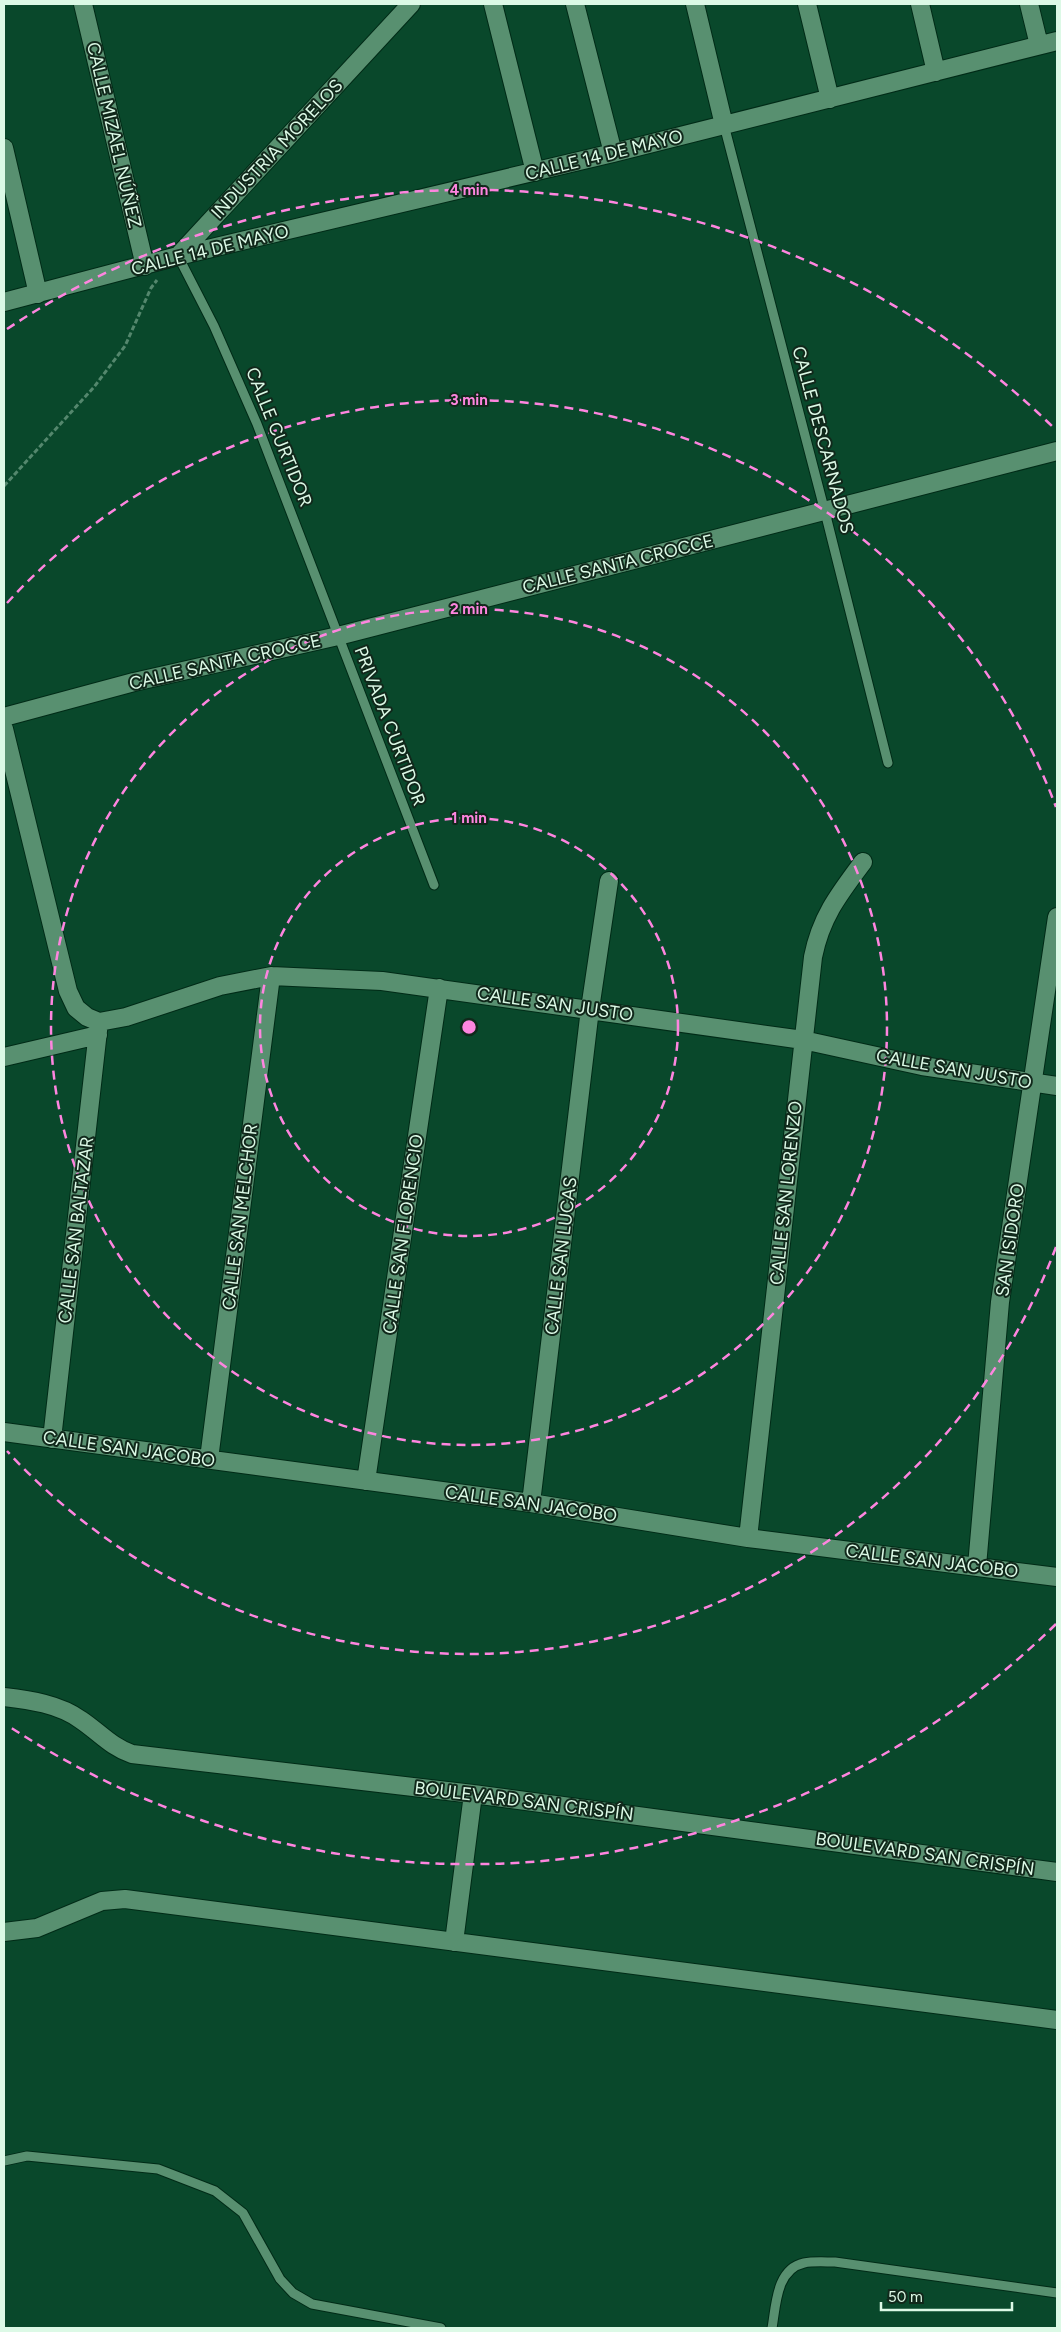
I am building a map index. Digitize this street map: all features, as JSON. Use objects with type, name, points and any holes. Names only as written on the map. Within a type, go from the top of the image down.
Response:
[{"type":"street","name":"CALLE MIZAEL NÚÑEZ","points":[[83,4],[145,266]]},
{"type":"street","name":"INDUSTRIA MORELOS","points":[[178,256],[412,4]]},
{"type":"street","points":[[494,4],[535,172]]},
{"type":"street","points":[[575,4],[613,154]]},
{"type":"street","points":[[695,4],[724,126]]},
{"type":"street","points":[[807,4],[830,99]]},
{"type":"street","points":[[920,4],[936,72]]},
{"type":"street","points":[[1029,4],[1039,45]]},
{"type":"street","name":"CALLE 14 DE MAYO","points":[[4,302],[178,256],[613,154],[1057,41]]},
{"type":"street","points":[[4,148],[38,294]]},
{"type":"street","name":"CALLE SANTA CROCCE","points":[[4,717],[134,682],[338,636],[1057,451]]},
{"type":"street","points":[[4,729],[68,991],[76,1008],[98,1028]]},
{"type":"street","name":"CALLE SAN LORENZO","points":[[748,1538],[813,957],[817,937],[830,908],[863,862]]},
{"type":"street","name":"CALLE SAN LUCAS","points":[[531,1503],[590,1009],[609,881]]},
{"type":"street","name":"SAN ISIDORO","points":[[977,1566],[1000,1302],[1033,1082],[1053,977],[1057,917]]},
{"type":"street","name":"CALLE SAN JUSTO","points":[[4,1057],[98,1028],[220,986],[271,976],[382,981],[590,1009],[803,1040],[922,1066],[1057,1086]]},
{"type":"street","name":"CALLE SAN MELCHOR","points":[[209,1460],[271,976]]},
{"type":"street","name":"CALLE SAN FLORENCIO","points":[[366,1481],[439,988]]},
{"type":"street","name":"CALLE SAN BALTAZAR","points":[[52,1438],[98,1028]]},
{"type":"street","name":"CALLE SAN JACOBO","points":[[4,1432],[531,1503],[748,1538],[1057,1577]]},
{"type":"street","name":"BOULEVARD SAN CRISPÍN","points":[[4,1697],[39,1702],[80,1718],[108,1742],[132,1754],[473,1794],[1057,1872]]},
{"type":"street","points":[[454,1942],[473,1794]]},
{"type":"street","points":[[4,1932],[37,1928],[102,1901],[125,1899],[1057,2020]]},
{"type":"lane","name":"CALLE DESCARNADOS","points":[[724,126],[825,512],[888,763]]},
{"type":"lane","name":"CALLE CURTIDOR","points":[[178,256],[235,370],[338,636]]},
{"type":"lane","name":"PRIVADA CURTIDOR","points":[[338,636],[434,885]]},
{"type":"lane","points":[[4,2161],[27,2156],[158,2169],[215,2192],[243,2213],[280,2280],[293,2294],[312,2304],[441,2328]]},
{"type":"lane","points":[[772,2328],[778,2290],[784,2278],[792,2269],[803,2263],[835,2262],[1057,2293]]},
{"type":"path","points":[[4,486],[110,367],[125,346],[152,288],[178,256]]}]
